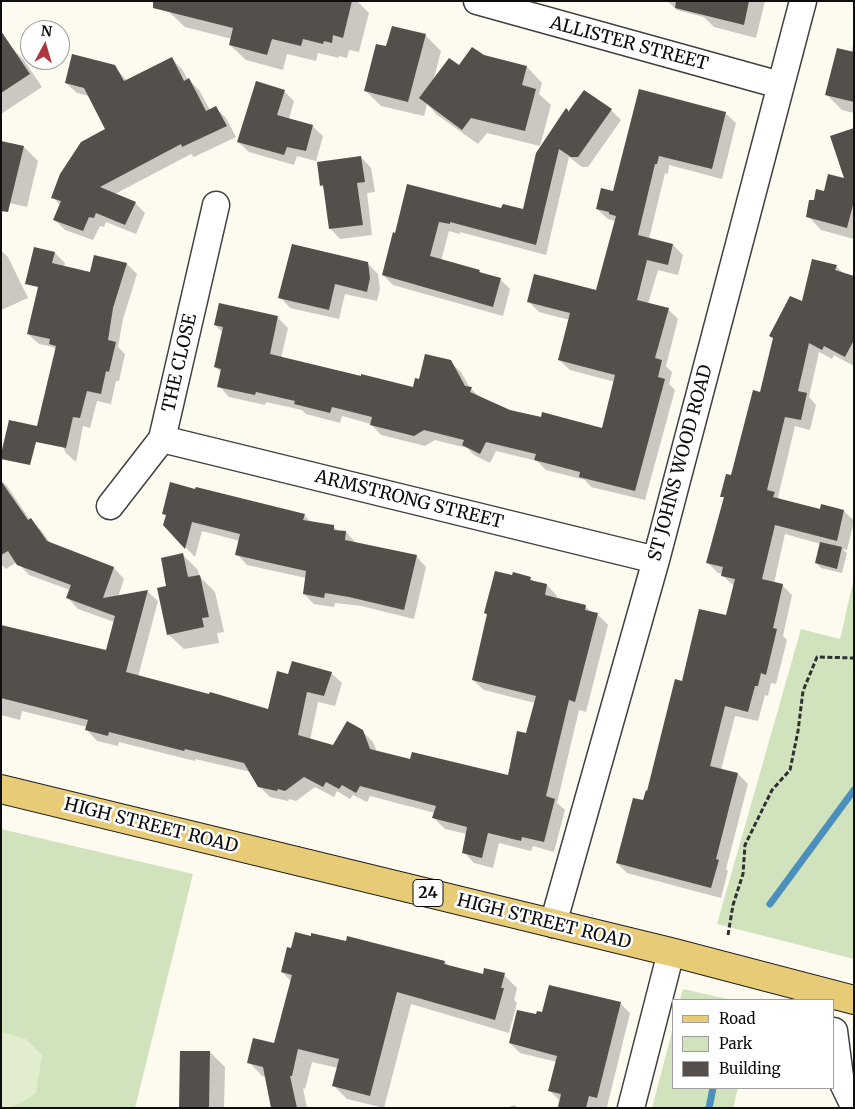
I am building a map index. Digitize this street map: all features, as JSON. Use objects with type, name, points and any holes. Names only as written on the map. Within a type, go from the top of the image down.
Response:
[{"type":"main road","name":"HIGH STREET ROAD","points":[[1,789],[671,952],[828,997],[854,1000]]},
{"type":"street","name":"ALLISTER STREET","points":[[478,1],[780,85]]},
{"type":"street","name":"ST JOHNS WOOD ROAD","points":[[553,924],[656,560],[803,1]]},
{"type":"street","name":"THE CLOSE","points":[[110,506],[162,439],[216,204]]},
{"type":"street","name":"ARMSTRONG STREET","points":[[162,439],[656,560]]},
{"type":"street","points":[[630,1108],[671,952]]},
{"type":"street","points":[[835,1039],[840,1077],[854,1106]]},
{"type":"path","points":[[728,935],[732,905],[743,874],[745,846],[772,790],[790,770],[798,731],[803,691],[817,657],[854,658]]},
{"type":"green space","points":[[854,578],[854,959],[717,924],[801,629],[840,639]]},
{"type":"green space","points":[[1,829],[193,874],[135,1108],[1,1108]]},
{"type":"green space","points":[[683,989],[728,999],[680,999]]},
{"type":"green space","points":[[1,1032],[26,1039],[42,1055],[36,1093],[16,1105],[6,1108],[1,1108]]},
{"type":"green space","points":[[672,1032],[672,1089],[738,1089],[733,1108],[652,1108]]},
{"type":"building","points":[[153,1],[352,1],[343,38],[333,35],[332,43],[324,41],[323,44],[303,39],[301,46],[272,39],[267,55],[229,45],[233,28],[153,8]]},
{"type":"building","points":[[676,1],[749,1],[744,25],[675,8]]},
{"type":"building","points":[[392,26],[426,34],[408,102],[364,91],[376,44],[386,46]]},
{"type":"building","points":[[1,31],[20,59],[20,70],[27,70],[30,74],[1,93]]},
{"type":"building","points":[[472,47],[484,55],[527,66],[522,85],[536,89],[525,131],[471,118],[462,130],[419,98],[449,58],[459,65]]},
{"type":"building","points":[[837,48],[854,52],[854,102],[825,95]]},
{"type":"building","points":[[72,54],[115,65],[124,81],[172,57],[184,81],[189,78],[206,111],[216,106],[227,126],[182,147],[181,144],[100,187],[136,202],[125,225],[96,213],[94,218],[89,217],[83,231],[53,220],[61,201],[51,198],[60,174],[81,142],[105,129],[84,88],[65,83],[68,70],[70,70]]},
{"type":"building","points":[[256,81],[285,90],[277,115],[313,125],[306,151],[287,147],[284,155],[237,142]]},
{"type":"building","points":[[639,89],[726,112],[712,169],[659,156],[657,164],[655,164],[638,235],[673,244],[668,265],[647,260],[637,300],[669,308],[655,358],[662,360],[658,377],[665,379],[635,491],[579,477],[580,472],[534,460],[536,454],[486,442],[480,454],[462,445],[464,440],[424,430],[414,436],[370,425],[372,417],[332,407],[330,413],[294,404],[295,401],[256,392],[255,395],[217,387],[221,369],[214,367],[223,327],[214,325],[219,303],[278,316],[270,354],[413,387],[415,378],[419,379],[425,354],[451,360],[465,386],[472,387],[470,392],[510,410],[541,417],[542,412],[602,428],[615,375],[558,360],[570,313],[527,302],[534,274],[596,290],[616,216],[596,209],[601,188],[613,191]]},
{"type":"building","points":[[584,90],[612,109],[578,157],[571,157],[559,149],[536,245],[450,222],[450,224],[439,222],[430,256],[501,278],[493,307],[382,275],[407,184],[501,208],[503,204],[523,209],[536,153],[566,108],[568,112]]},
{"type":"building","points":[[854,128],[854,201],[847,228],[806,217],[809,200],[814,200],[816,189],[824,191],[828,174],[844,178],[830,136]]},
{"type":"building","points":[[1,141],[24,146],[8,212],[1,211]]},
{"type":"building","points":[[361,156],[365,182],[357,183],[363,225],[329,229],[323,185],[320,186],[317,162]]},
{"type":"building","points":[[292,244],[368,262],[370,278],[367,292],[335,284],[329,310],[278,298]]},
{"type":"building","points":[[34,247],[55,252],[52,263],[90,272],[94,255],[127,263],[113,308],[108,340],[116,342],[109,372],[106,371],[101,394],[87,391],[80,418],[73,417],[66,448],[36,442],[30,465],[1,459],[1,454],[9,420],[37,426],[56,346],[49,344],[50,339],[27,334],[38,287],[25,284]]},
{"type":"building","points":[[812,259],[837,265],[835,270],[854,276],[854,340],[845,357],[824,346],[822,350],[809,343],[798,391],[807,393],[801,420],[785,417],[767,490],[775,492],[773,497],[820,509],[821,504],[844,510],[837,541],[775,525],[762,579],[783,584],[773,628],[777,629],[766,675],[761,673],[758,686],[755,686],[748,712],[725,706],[710,766],[738,773],[716,859],[719,860],[711,888],[616,863],[633,798],[643,800],[647,791],[675,679],[682,681],[699,609],[726,615],[735,579],[721,576],[723,567],[706,563],[724,497],[720,497],[726,474],[731,475],[753,390],[760,392],[773,338],[769,336],[790,296],[802,301]]},
{"type":"building","points":[[1,481],[28,520],[31,518],[47,541],[114,567],[103,598],[148,590],[126,672],[209,694],[210,692],[268,709],[277,671],[288,674],[292,661],[332,672],[324,696],[307,692],[298,735],[333,745],[347,721],[363,730],[370,749],[410,759],[412,752],[508,775],[517,731],[526,733],[536,696],[472,680],[487,614],[484,613],[495,571],[512,575],[513,572],[531,577],[530,580],[547,584],[545,595],[586,605],[585,610],[598,613],[575,702],[569,700],[546,796],[555,799],[544,842],[522,837],[521,841],[488,833],[482,858],[462,853],[467,827],[432,818],[436,806],[360,786],[356,793],[342,785],[339,789],[326,782],[323,787],[304,777],[285,791],[258,787],[244,763],[185,749],[184,751],[109,732],[108,736],[85,730],[88,720],[1,698],[1,625],[106,650],[115,616],[66,598],[71,585],[17,565],[8,551],[1,555]]},
{"type":"building","points":[[170,482],[305,514],[303,520],[334,525],[334,530],[346,531],[345,540],[417,555],[404,610],[325,593],[324,598],[303,594],[306,571],[235,555],[240,534],[192,522],[185,549],[163,525],[166,515],[162,514]]},
{"type":"building","points":[[820,542],[842,547],[837,569],[815,563]]},
{"type":"building","points":[[183,553],[188,577],[200,575],[209,617],[202,618],[204,627],[167,635],[157,588],[166,586],[161,558]]},
{"type":"building","points":[[295,932],[311,936],[311,933],[346,941],[347,936],[445,961],[444,964],[483,974],[484,968],[505,973],[501,988],[504,988],[495,1020],[397,992],[370,1096],[332,1086],[339,1059],[298,1049],[292,1076],[290,1076],[297,1108],[271,1108],[263,1067],[247,1063],[253,1038],[274,1043],[292,975],[281,972],[287,947],[291,948]]},
{"type":"building","points":[[549,985],[621,1002],[597,1098],[589,1096],[586,1108],[558,1108],[561,1094],[548,1091],[557,1056],[509,1043],[517,1010],[536,1014],[537,1011],[542,1012]]},
{"type":"building","points":[[180,1051],[210,1051],[209,1108],[179,1108]]},
{"type":"waterway","points":[[770,904],[854,790]]},
{"type":"waterway","points":[[709,1108],[713,1089]]}]
